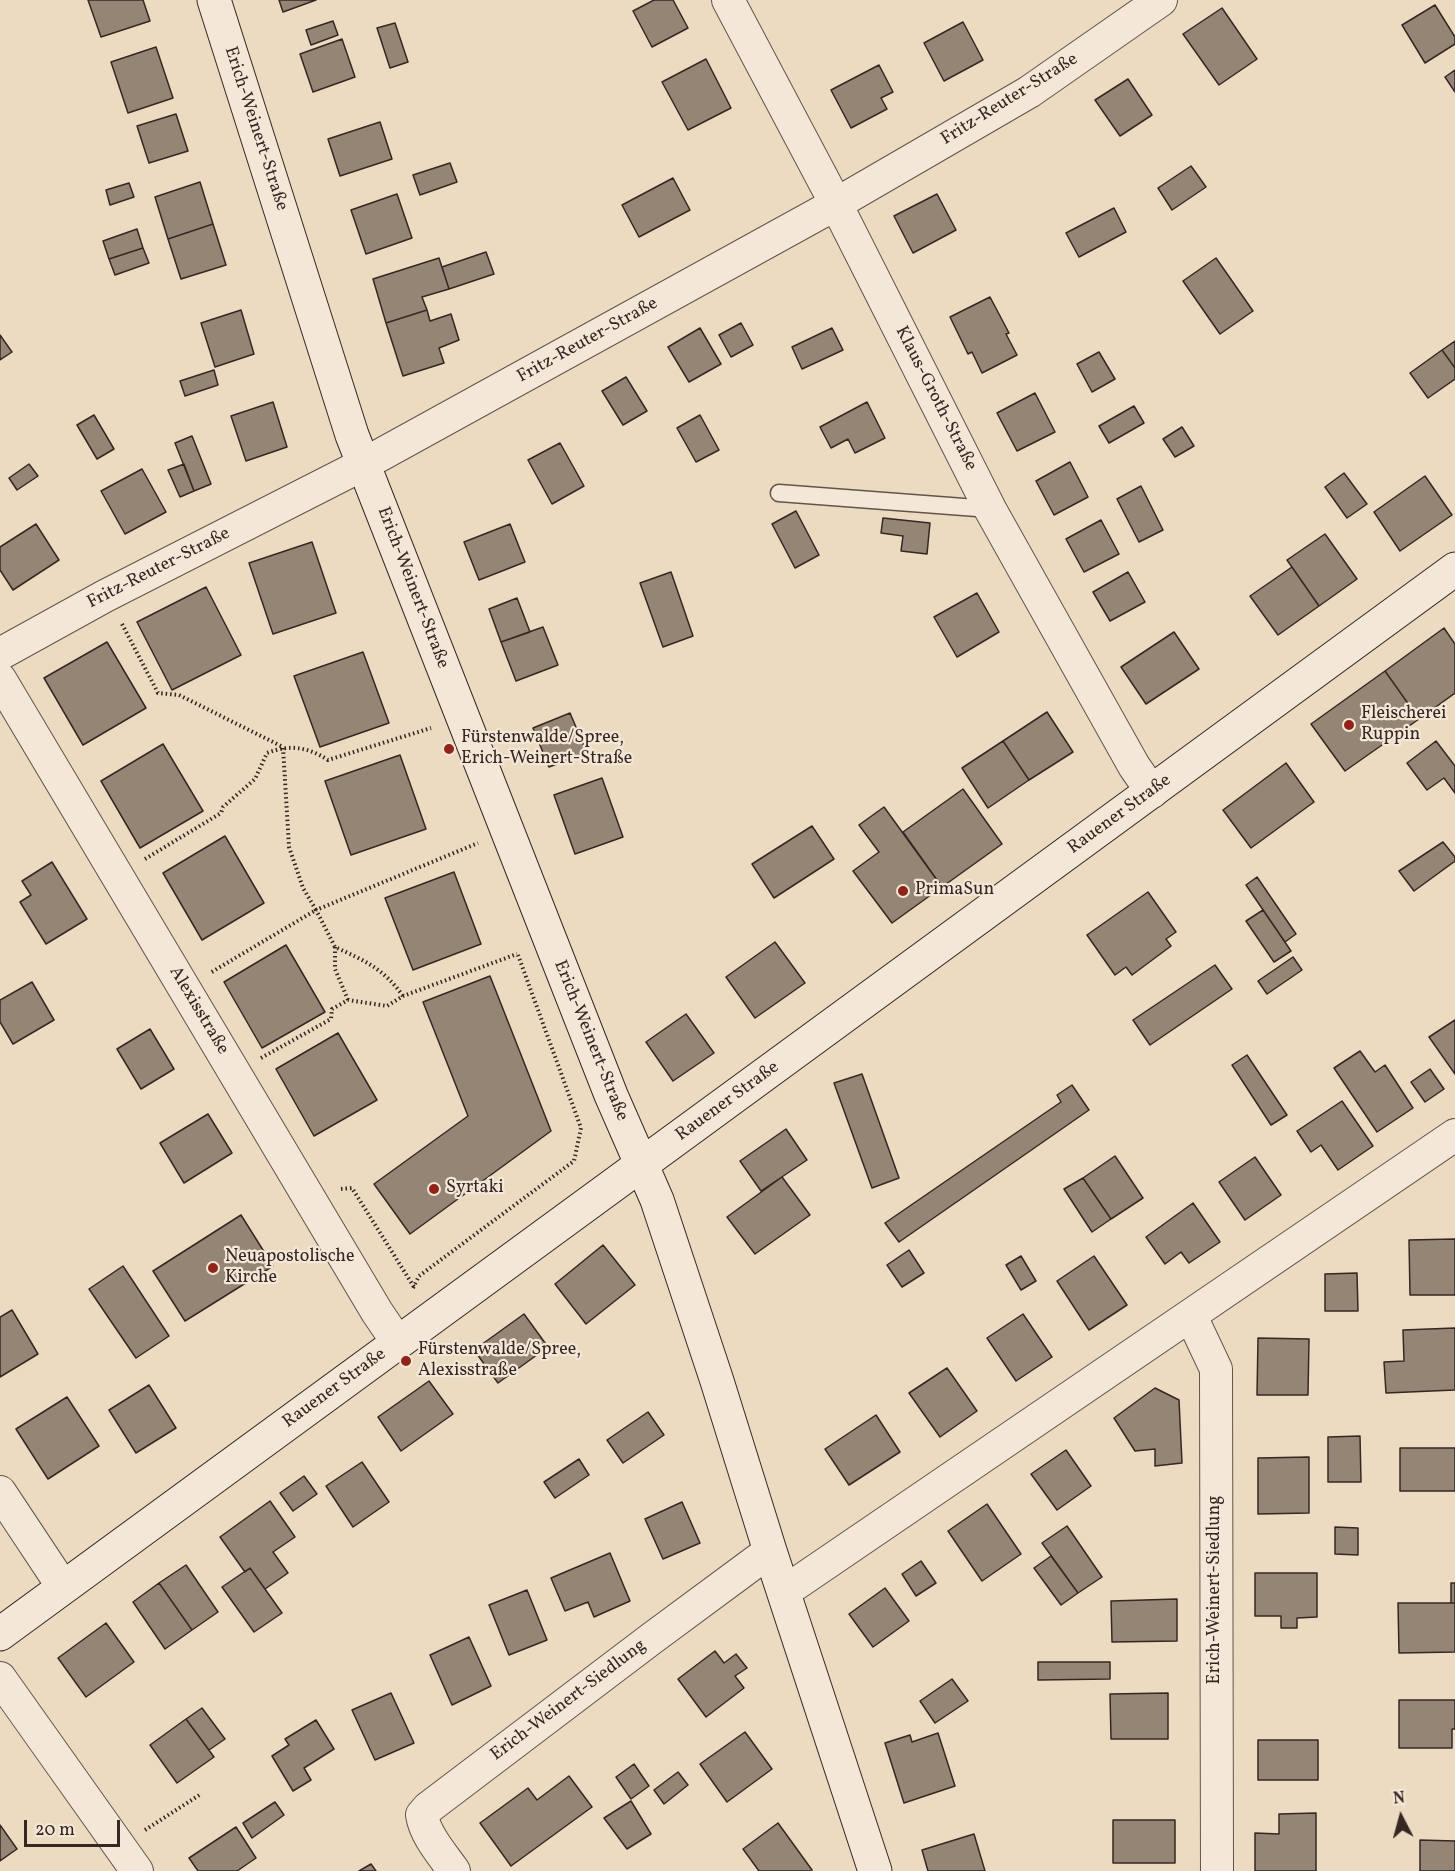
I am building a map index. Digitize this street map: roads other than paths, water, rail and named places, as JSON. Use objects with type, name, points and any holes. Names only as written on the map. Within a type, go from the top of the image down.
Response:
[{"type":"main road","name":"Erich-Weinert-Straße","points":[[214,0],[352,435],[611,1095],[642,1166]]},
{"type":"main road","name":"Rauener Straße","points":[[0,1634],[1455,569]]},
{"type":"main road","points":[[642,1166],[657,1200],[876,1871]]},
{"type":"street","name":"Klaus-Groth-Straße","points":[[729,0],[836,204],[990,509],[1134,766],[1152,792]]},
{"type":"street","name":"Fritz-Reuter-Straße","points":[[0,654],[105,596],[364,464],[836,204],[1029,92],[1161,0]]},
{"type":"street","name":"Alexisstraße","points":[[0,678],[183,988],[377,1312],[398,1343]]},
{"type":"street","points":[[784,1592],[1455,1135]]},
{"type":"street","name":"Erich-Weinert-Siedlung","points":[[1191,1316],[1216,1369],[1217,1871]]},
{"type":"street","points":[[0,1492],[63,1587]]},
{"type":"street","name":"Erich-Weinert-Siedlung","points":[[454,1871],[423,1823],[423,1815],[428,1808],[770,1551]]},
{"type":"street","points":[[0,1678],[128,1859]]},
{"type":"lane","points":[[779,493],[990,509]]},
{"type":"place","name":"Fleischerei Ruppin","points":[[1349,725]]},
{"type":"place","name":"Fürstenwalde/Spree, Erich-Weinert-Straße","points":[[449,749]]},
{"type":"place","name":"PrimaSun","points":[[903,891]]},
{"type":"place","name":"Syrtaki","points":[[434,1189]]},
{"type":"place","name":"Neuapostolische Kirche","points":[[213,1268]]},
{"type":"place","name":"Fürstenwalde/Spree, Alexisstraße","points":[[406,1361]]}]
